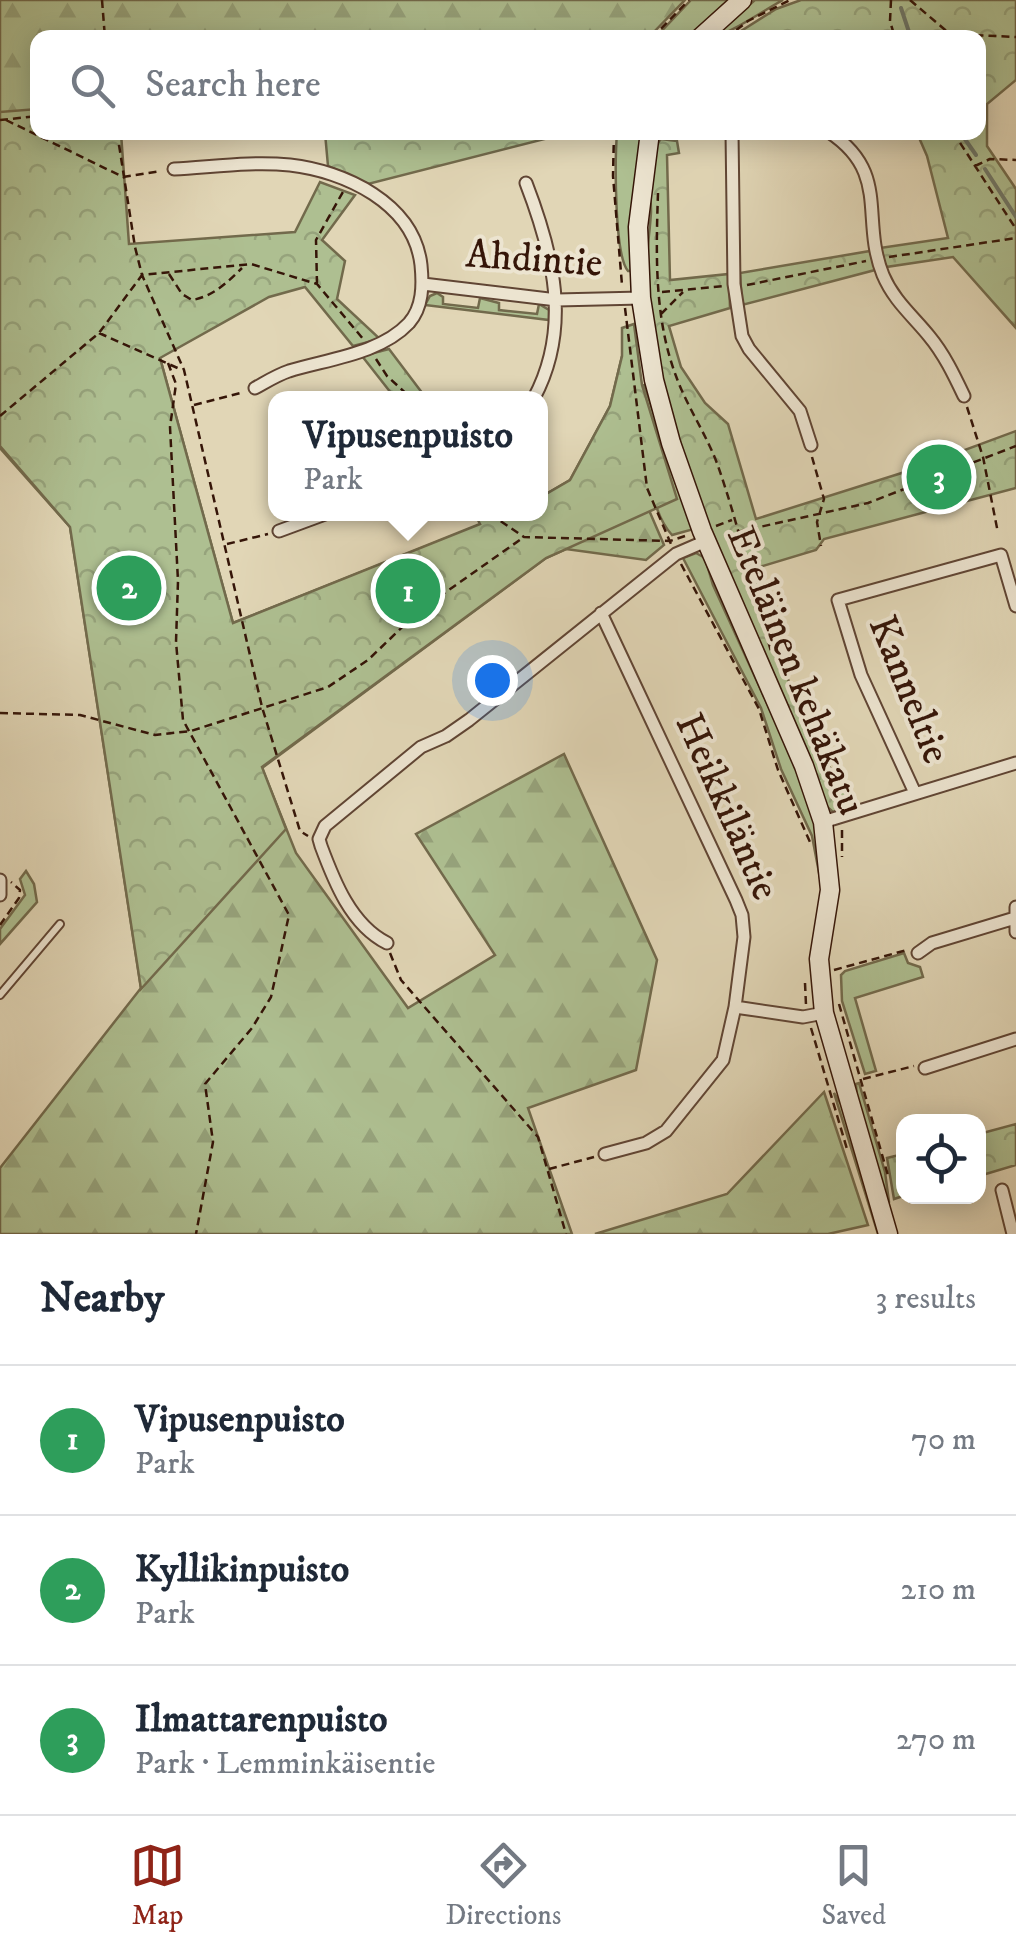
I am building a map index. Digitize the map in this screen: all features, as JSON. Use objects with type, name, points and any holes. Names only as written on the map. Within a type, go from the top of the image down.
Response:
[{"type":"street","points":[[709,30],[742,0]]},
{"type":"street","name":"Eteläinen kehäkatu","points":[[649,140],[639,207],[641,296],[662,411],[706,541],[804,766],[823,822],[830,890],[819,958],[816,1014],[888,1234]]},
{"type":"street","points":[[732,140],[734,284],[742,336],[800,412],[811,445]]},
{"type":"street","points":[[840,140],[860,160],[870,181],[874,246],[890,290],[942,354],[964,396]]},
{"type":"street","points":[[174,169],[291,165],[350,180],[388,204],[407,228],[420,256],[420,304],[412,320],[392,338],[284,372],[255,388]]},
{"type":"street","points":[[526,183],[546,235],[556,300],[551,351],[537,391]]},
{"type":"street","name":"Ahdintie","points":[[423,284],[556,300],[641,296]]},
{"type":"street","points":[[279,531],[306,521]]},
{"type":"street","points":[[386,943],[352,912],[320,846],[325,826],[421,746],[446,736],[469,720],[601,613],[673,547],[706,541]]},
{"type":"street","name":"Kanneltie","points":[[914,793],[861,676],[838,600],[1001,555],[1016,606]]},
{"type":"street","name":"Heikkiläntie","points":[[601,613],[742,914],[744,936],[723,1060],[666,1131],[646,1143],[605,1154]]},
{"type":"street","points":[[823,822],[1016,763]]},
{"type":"street","points":[[0,880],[0,894]]},
{"type":"street","points":[[1016,906],[1016,932]]},
{"type":"street","points":[[918,953],[932,943],[1015,918]]},
{"type":"street","points":[[735,1007],[816,1014]]},
{"type":"street","points":[[925,1068],[1016,1039]]},
{"type":"street","points":[[1002,1190],[1013,1234]]},
{"type":"lane","points":[[0,995],[60,924]]},
{"type":"path","points":[[102,0],[104,30]]},
{"type":"path","points":[[660,30],[688,0]]},
{"type":"path","points":[[736,30],[790,0]]},
{"type":"path","points":[[891,0],[893,30]]},
{"type":"path","points":[[910,0],[945,30]]},
{"type":"path","points":[[986,37],[1016,37]]},
{"type":"path","points":[[0,120],[30,117]]},
{"type":"path","points":[[6,120],[30,132]]},
{"type":"path","points":[[47,140],[123,177],[174,169]]},
{"type":"path","points":[[118,140],[142,275],[184,370],[262,707],[300,831],[320,846]]},
{"type":"path","points":[[614,140],[612,176],[641,296],[647,488],[673,547],[758,710],[778,770],[813,852]]},
{"type":"path","points":[[958,140],[1016,229]]},
{"type":"path","points":[[976,166],[990,159],[1016,160]]},
{"type":"path","points":[[318,284],[316,240],[350,180]]},
{"type":"path","points":[[168,272],[182,294],[192,300],[220,288],[244,265]]},
{"type":"path","points":[[0,416],[98,333],[142,275],[244,265],[318,284],[370,347],[378,364],[405,391]]},
{"type":"path","points":[[641,296],[726,286]]},
{"type":"path","points":[[661,315],[683,292]]},
{"type":"path","points":[[98,333],[184,370]]},
{"type":"path","points":[[168,363],[176,384],[170,427],[178,582],[176,642],[183,720],[289,915],[271,997],[252,1028],[205,1084],[213,1142],[196,1234]]},
{"type":"path","points":[[192,405],[255,388]]},
{"type":"path","points":[[964,396],[984,460],[998,533]]},
{"type":"path","points":[[811,445],[824,499],[818,516],[820,546]]},
{"type":"path","points":[[737,532],[884,498],[1016,446]]},
{"type":"path","points":[[500,521],[524,537],[673,547]]},
{"type":"path","points":[[224,545],[279,531]]},
{"type":"path","points":[[0,713],[80,715],[155,734],[191,730],[328,687],[368,660],[419,610],[524,537]]},
{"type":"path","points":[[386,943],[401,980],[538,1138],[566,1234]]},
{"type":"path","points":[[834,970],[904,949],[918,953]]},
{"type":"path","points":[[805,984],[816,1014],[848,1153]]},
{"type":"path","points":[[861,1079],[910,1065],[925,1068]]},
{"type":"path","points":[[546,1170],[605,1154]]},
{"type":"green space","points":[[0,0],[685,0],[656,30],[30,30],[30,140],[46,140],[122,220],[233,623],[489,521],[548,521],[548,493],[570,480],[610,406],[622,356],[639,487],[664,545],[646,560],[566,549],[546,558],[262,768],[296,853],[408,1008],[495,955],[416,834],[564,754],[657,960],[636,1070],[528,1108],[572,1234],[0,1234],[0,1168],[141,988],[70,527],[0,448]]},
{"type":"green space","points":[[691,0],[730,0],[698,30],[663,30]]},
{"type":"green space","points":[[755,0],[783,0],[735,28],[719,30]]},
{"type":"green space","points":[[801,0],[1016,0],[1016,80],[987,104],[987,146],[1016,189],[1016,328],[953,257],[886,267],[880,248],[948,238],[920,140],[986,140],[986,30],[743,30],[776,9]]},
{"type":"green space","points":[[30,110],[30,140],[122,140],[129,244],[295,232],[320,182],[355,195],[322,240],[345,261],[337,299],[380,339],[353,346],[305,287],[269,297],[160,358],[233,623],[480,524],[478,521],[548,521],[548,493],[570,480],[610,406],[622,356],[622,328],[634,324],[642,385],[677,499],[546,558],[262,767],[286,829],[141,989],[70,527],[0,446],[0,112]]},
{"type":"green space","points":[[326,140],[541,140],[368,184],[328,166]]},
{"type":"green space","points":[[617,140],[641,140],[633,197],[631,271],[623,262],[620,246]]},
{"type":"green space","points":[[660,140],[677,141],[679,153],[667,155],[670,280],[729,274],[730,308],[669,326],[681,367],[705,403],[728,424],[756,519],[908,471],[1016,431],[1016,488],[824,539],[816,550],[756,568],[787,677],[820,753],[855,804],[833,812],[825,805],[742,615],[690,482],[670,414],[655,347],[647,272],[650,164]]},
{"type":"green space","points":[[870,251],[875,270],[742,305],[740,273]]},
{"type":"green space","points":[[437,293],[443,297],[443,304],[478,308],[480,298],[499,303],[499,310],[537,314],[539,304],[549,310],[549,320],[425,305]]},
{"type":"green space","points":[[389,349],[421,391],[390,391],[362,356]]},
{"type":"green space","points":[[644,385],[694,529],[672,535],[655,504],[651,485],[641,386]]},
{"type":"green space","points":[[696,553],[705,558],[713,585],[802,780],[814,815],[822,878],[812,836],[781,769],[761,708],[683,558]]},
{"type":"green space","points":[[26,871],[34,884],[37,902],[0,944],[0,929],[25,895],[20,879]]},
{"type":"green space","points":[[904,953],[908,963],[920,967],[923,977],[855,998],[876,1071],[865,1074],[842,1001],[841,975]]},
{"type":"green space","points":[[859,1083],[885,1172],[889,1202],[886,1204],[857,1101]]},
{"type":"green space","points":[[824,1092],[868,1225],[828,1234],[595,1234],[727,1194]]},
{"type":"green space","points":[[834,1093],[845,1110],[882,1234],[878,1234]]},
{"type":"green space","points":[[1016,1124],[1016,1165],[986,1174],[986,1132]]},
{"type":"green space","points":[[896,1156],[894,1199],[887,1158]]},
{"type":"waterway","points":[[901,8],[908,30]]},
{"type":"waterway","points":[[966,140],[976,155]]},
{"type":"waterway","points":[[985,169],[1016,217]]},
{"type":"place","name":"Ilmattarenpuisto","points":[[939,477]]},
{"type":"place","name":"Kyllikinpuisto","points":[[129,588]]},
{"type":"place","name":"Vipusenpuisto","points":[[408,591]]}]
